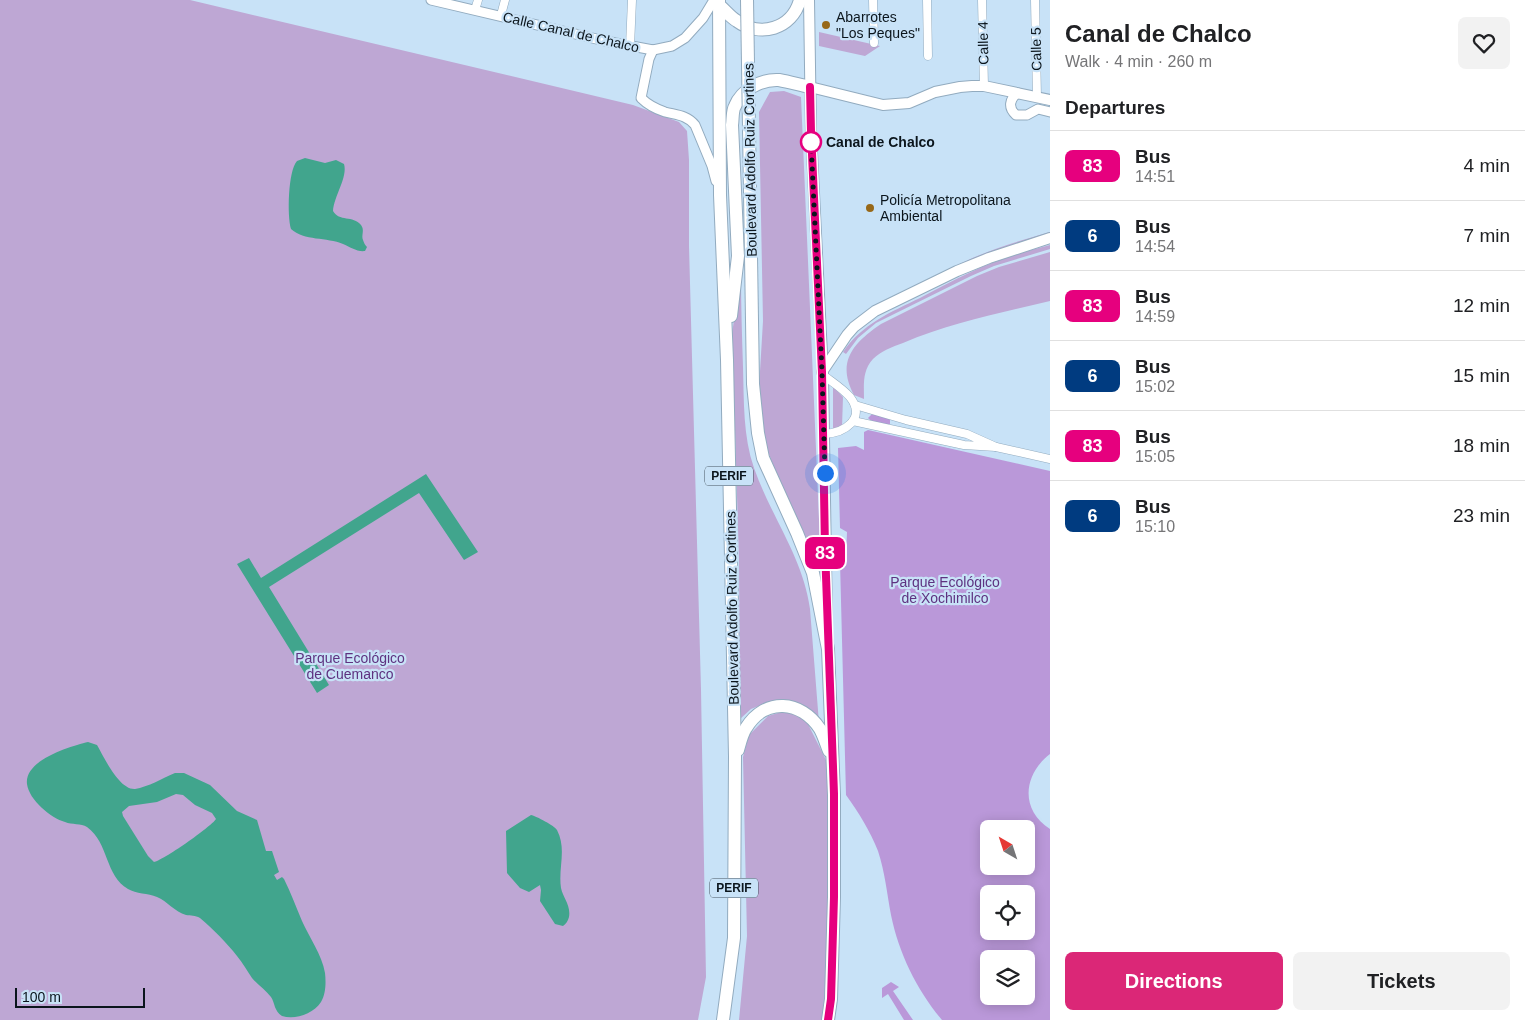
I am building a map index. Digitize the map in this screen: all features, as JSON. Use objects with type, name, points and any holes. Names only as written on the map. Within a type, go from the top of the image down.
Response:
[{"type":"highway","name":"Boulevard Adolfo Ruiz Cortines","points":[[747,0],[753,384],[758,433],[761,450],[774,485],[797,533],[812,573],[828,650]]},
{"type":"highway","points":[[717,2],[736,21],[757,30],[769,30],[781,25],[791,17],[800,0]]},
{"type":"highway","name":"PERIF","points":[[717,2],[720,195]]},
{"type":"highway","points":[[727,360],[738,256],[732,125],[734,108],[739,98],[751,87],[765,81],[779,80],[810,87]]},
{"type":"highway","name":"Boulevard Adolfo Ruiz Cortines","points":[[720,195],[727,360],[735,756],[734,938],[724,1020]]},
{"type":"highway","name":"PERIF","points":[[828,650],[834,897],[831,999],[828,1020]]},
{"type":"highway","points":[[735,756],[746,728],[750,723],[767,709],[778,706],[790,706],[800,710],[820,729],[832,758]]},
{"type":"main road","name":"PERIF","points":[[809,0],[811,132],[824,434],[828,650]]},
{"type":"main road","points":[[810,87],[883,105],[909,103],[935,92],[960,87],[984,86],[1050,100]]},
{"type":"main road","points":[[822,373],[847,335],[875,311],[973,264],[1050,238]]},
{"type":"street","name":"Calle Canal de Chalco","points":[[430,0],[653,50],[672,46],[685,38],[717,2]]},
{"type":"street","points":[[475,10],[478,0]]},
{"type":"street","points":[[501,16],[505,0]]},
{"type":"street","points":[[630,46],[632,0]]},
{"type":"street","points":[[873,0],[874,43]]},
{"type":"street","points":[[927,0],[928,56]]},
{"type":"street","name":"Calle 4","points":[[982,0],[984,86]]},
{"type":"street","name":"Calle 5","points":[[1035,0],[1037,97]]},
{"type":"street","name":"Calle Canal de Chalco","points":[[653,50],[649,59],[640,98],[663,112],[686,117],[691,120],[695,125],[712,166],[720,195]]},
{"type":"street","points":[[1018,93],[1014,95],[1010,102],[1011,109],[1016,115],[1027,115],[1038,109],[1050,112]]},
{"type":"street","points":[[822,373],[843,390],[855,404],[906,420],[967,434],[996,447]]},
{"type":"street","points":[[824,434],[838,433],[853,421],[855,404]]},
{"type":"street","points":[[903,431],[906,420]]},
{"type":"street","points":[[853,421],[964,445],[996,447],[1050,459]]},
{"type":"green space","name":"Parque Ecológico de Cuemanco","points":[[0,0],[190,0],[633,105],[679,122],[687,131],[706,977],[698,1020],[0,1020]]},
{"type":"green space","points":[[819,32],[880,46],[865,56],[819,46]]},
{"type":"green space","points":[[784,91],[801,97],[821,566],[787,502],[764,441],[759,388],[763,321],[759,112],[770,92]]},
{"type":"green space","points":[[1050,232],[1050,236],[948,270],[986,253]]},
{"type":"green space","points":[[1050,245],[1050,249],[994,266],[971,276],[876,323],[858,338],[846,354],[843,352],[868,326],[898,308],[980,268]]},
{"type":"green space","points":[[1050,252],[1050,301],[957,324],[887,350],[873,359],[867,368],[864,378],[864,399],[854,395],[849,383],[847,363],[855,346],[871,331],[881,324],[977,276],[999,267]]},
{"type":"green space","points":[[741,276],[744,406],[750,456],[761,486],[794,554],[806,590],[810,609],[819,723],[772,701],[751,709],[740,719],[739,560],[732,333]]},
{"type":"green space","points":[[833,386],[843,397],[842,427],[836,430],[833,428]]},
{"type":"green space","points":[[872,414],[890,419],[890,424],[872,421],[868,418]]},
{"type":"green space","name":"Parque Ecológico de Xochimilco","points":[[868,430],[1050,471],[1050,754],[1035,771],[1030,781],[1029,792],[1033,812],[1050,829],[1050,1020],[942,1020],[917,984],[904,957],[894,929],[878,851],[864,822],[846,795],[840,562],[846,557],[847,532],[840,528],[838,448],[856,446],[864,450],[864,432]]},
{"type":"green space","points":[[788,710],[804,716],[827,762],[827,1005],[825,1020],[739,1020],[747,936],[743,757],[749,735],[768,716]]},
{"type":"green space","points":[[891,982],[899,987],[893,991],[913,1020],[904,1020],[888,994],[882,998],[882,988]]},
{"type":"shaded area","points":[[305,158],[325,163],[336,160],[344,164],[343,181],[333,211],[339,216],[354,220],[361,225],[363,240],[367,247],[365,251],[356,250],[337,242],[302,235],[291,229],[290,183],[297,161]]},
{"type":"shaded area","points":[[426,474],[478,552],[464,560],[419,493],[269,587],[329,685],[317,693],[237,564],[249,558],[261,578]]},
{"type":"shaded area","points":[[88,742],[97,745],[118,779],[129,788],[140,788],[175,773],[184,773],[210,785],[237,811],[257,820],[266,851],[272,851],[279,872],[274,875],[277,880],[282,877],[284,879],[323,966],[325,992],[318,1006],[303,1015],[282,1016],[277,1012],[269,994],[252,978],[229,946],[205,922],[198,917],[182,914],[157,897],[128,889],[115,876],[104,850],[87,827],[59,820],[36,802],[27,784],[28,775],[33,768],[40,761]],"holes":[[[176,794],[183,795],[195,805],[212,813],[216,819],[186,843],[154,862],[148,856],[122,812],[129,806],[157,802]]]},
{"type":"shaded area","points":[[531,815],[553,826],[560,837],[562,851],[560,881],[569,913],[568,920],[563,926],[555,924],[540,901],[540,885],[529,892],[520,888],[507,873],[506,831]]},
{"type":"bus line","name":"83","points":[[810,87],[824,428],[825,549],[834,794],[834,897],[831,999],[828,1020]]},
{"type":"place","name":"Abarrotes \"Los Peques\"","points":[[826,25]]},
{"type":"place","name":"Canal de Chalco","points":[[811,142]]},
{"type":"place","name":"Policía Metropolitana Ambiental","points":[[870,208]]},
{"type":"route","points":[[811,142],[825,473]]}]
